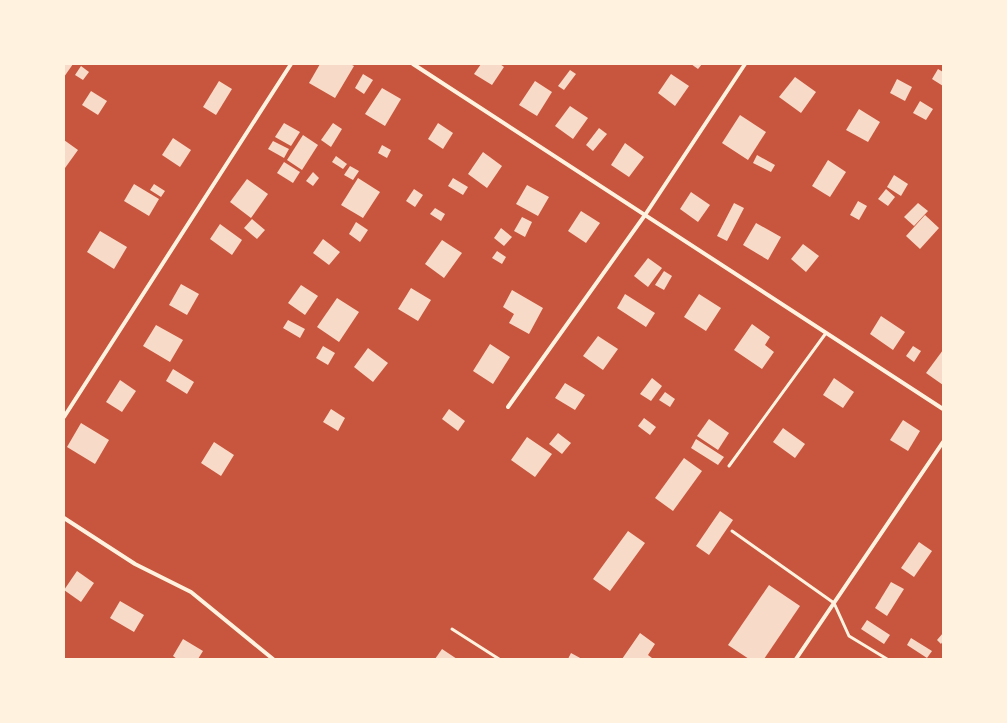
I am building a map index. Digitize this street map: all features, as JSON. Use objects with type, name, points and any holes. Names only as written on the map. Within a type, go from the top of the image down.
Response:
[{"type":"street","points":[[64,417],[291,64]]},
{"type":"street","points":[[414,64],[943,409]]},
{"type":"street","points":[[508,407],[645,214],[745,64]]},
{"type":"street","points":[[796,659],[943,442]]},
{"type":"street","points":[[64,518],[135,564],[191,592],[273,659]]},
{"type":"lane","points":[[729,466],[826,333]]},
{"type":"lane","points":[[732,531],[834,603],[849,636],[887,659]]},
{"type":"lane","points":[[452,629],[498,659]]},
{"type":"building","points":[[64,64],[73,64],[64,77]]},
{"type":"building","points":[[320,64],[350,64],[354,66],[335,98],[309,83]]},
{"type":"building","points":[[481,64],[500,64],[504,67],[492,85],[474,74]]},
{"type":"building","points":[[691,64],[702,64],[698,69]]},
{"type":"building","points":[[81,66],[89,72],[83,80],[75,75]]},
{"type":"building","points":[[938,69],[943,72],[943,86],[932,79]]},
{"type":"building","points":[[570,70],[576,74],[564,90],[558,86]]},
{"type":"building","points":[[363,74],[373,80],[364,94],[355,88]]},
{"type":"building","points":[[671,74],[689,86],[675,106],[658,93]]},
{"type":"building","points":[[795,77],[816,92],[801,113],[779,97]]},
{"type":"building","points":[[897,79],[912,87],[905,101],[890,93]]},
{"type":"building","points":[[219,81],[232,89],[216,115],[203,107]]},
{"type":"building","points":[[535,81],[552,92],[537,116],[519,105]]},
{"type":"building","points":[[382,88],[401,99],[385,126],[365,114]]},
{"type":"building","points":[[91,91],[107,101],[98,115],[82,105]]},
{"type":"building","points":[[920,101],[933,109],[926,120],[913,113]]},
{"type":"building","points":[[570,106],[588,118],[573,139],[555,126]]},
{"type":"building","points":[[859,109],[880,122],[868,142],[846,130]]},
{"type":"building","points":[[740,115],[766,132],[748,160],[722,143]]},
{"type":"building","points":[[284,123],[300,132],[291,146],[275,137]]},
{"type":"building","points":[[333,123],[342,129],[331,147],[321,140]]},
{"type":"building","points":[[438,123],[453,133],[443,149],[428,139]]},
{"type":"building","points":[[599,128],[607,134],[593,151],[586,145]]},
{"type":"building","points":[[303,135],[318,145],[302,170],[287,160]]},
{"type":"building","points":[[173,138],[191,150],[180,167],[162,155]]},
{"type":"building","points":[[64,140],[78,150],[65,168],[64,167]]},
{"type":"building","points":[[273,141],[289,149],[284,158],[268,149]]},
{"type":"building","points":[[625,143],[644,157],[629,177],[611,165]]},
{"type":"building","points":[[382,145],[391,150],[387,158],[378,153]]},
{"type":"building","points":[[483,152],[502,166],[487,188],[468,174]]},
{"type":"building","points":[[757,155],[775,165],[771,172],[753,163]]},
{"type":"building","points":[[336,156],[347,164],[343,169],[332,162]]},
{"type":"building","points":[[828,160],[846,172],[830,197],[812,186]]},
{"type":"building","points":[[284,162],[300,172],[293,183],[277,173]]},
{"type":"building","points":[[350,166],[359,171],[353,180],[344,175]]},
{"type":"building","points":[[313,172],[319,178],[313,186],[306,181]]},
{"type":"building","points":[[894,175],[908,184],[901,196],[887,187]]},
{"type":"building","points":[[358,178],[380,192],[363,218],[341,205]]},
{"type":"building","points":[[453,178],[468,187],[463,195],[448,186]]},
{"type":"building","points":[[247,179],[268,194],[251,218],[230,202]]},
{"type":"building","points":[[134,184],[159,199],[149,216],[124,201]]},
{"type":"building","points":[[154,184],[165,191],[161,197],[150,190]]},
{"type":"building","points":[[527,185],[549,197],[538,216],[516,204]]},
{"type":"building","points":[[414,189],[423,195],[415,207],[406,201]]},
{"type":"building","points":[[886,189],[895,197],[888,206],[878,199]]},
{"type":"building","points":[[691,192],[710,205],[698,222],[680,209]]},
{"type":"building","points":[[858,201],[867,206],[859,220],[850,215]]},
{"type":"building","points":[[734,203],[744,208],[727,241],[717,236]]},
{"type":"building","points":[[918,203],[928,211],[914,226],[904,217]]},
{"type":"building","points":[[435,208],[445,214],[441,221],[430,214]]},
{"type":"building","points":[[581,211],[600,223],[586,243],[568,231]]},
{"type":"building","points":[[925,215],[939,228],[920,249],[906,236]]},
{"type":"building","points":[[522,217],[532,222],[525,237],[514,231]]},
{"type":"building","points":[[252,219],[265,230],[257,239],[244,228]]},
{"type":"building","points":[[356,222],[368,230],[360,242],[349,234]]},
{"type":"building","points":[[756,223],[781,237],[768,260],[743,245]]},
{"type":"building","points":[[220,224],[242,240],[232,255],[210,239]]},
{"type":"building","points":[[501,228],[512,237],[504,246],[494,238]]},
{"type":"building","points":[[100,231],[127,247],[114,269],[87,252]]},
{"type":"building","points":[[323,239],[340,252],[329,265],[313,253]]},
{"type":"building","points":[[442,240],[462,253],[444,278],[425,264]]},
{"type":"building","points":[[803,244],[819,256],[806,272],[791,259]]},
{"type":"building","points":[[497,251],[506,257],[502,264],[492,258]]},
{"type":"building","points":[[648,258],[662,268],[648,287],[634,276]]},
{"type":"building","points":[[664,271],[672,276],[664,290],[655,285]]},
{"type":"building","points":[[181,284],[199,294],[187,315],[169,305]]},
{"type":"building","points":[[301,285],[318,296],[305,315],[288,303]]},
{"type":"building","points":[[411,288],[431,300],[418,321],[398,309]]},
{"type":"building","points":[[512,290],[543,308],[529,334],[509,323],[514,314],[503,307]]},
{"type":"building","points":[[625,294],[655,313],[646,327],[617,308]]},
{"type":"building","points":[[699,294],[721,308],[706,331],[684,317]]},
{"type":"building","points":[[337,298],[359,312],[339,342],[317,327]]},
{"type":"building","points":[[881,316],[905,332],[893,350],[870,334]]},
{"type":"building","points":[[288,320],[305,329],[300,338],[283,328]]},
{"type":"building","points":[[752,324],[770,337],[765,345],[774,352],[762,369],[734,350]]},
{"type":"building","points":[[156,325],[183,340],[170,362],[143,346]]},
{"type":"building","points":[[598,336],[618,349],[603,370],[583,356]]},
{"type":"building","points":[[490,344],[510,357],[493,384],[473,371]]},
{"type":"building","points":[[323,346],[335,353],[328,365],[316,358]]},
{"type":"building","points":[[913,346],[921,351],[914,362],[906,356]]},
{"type":"building","points":[[368,348],[388,363],[373,382],[354,367]]},
{"type":"building","points":[[943,350],[943,385],[926,373]]},
{"type":"building","points":[[173,369],[194,382],[187,394],[166,381]]},
{"type":"building","points":[[652,378],[662,386],[651,401],[640,394]]},
{"type":"building","points":[[834,378],[854,392],[843,408],[823,395]]},
{"type":"building","points":[[120,380],[136,391],[122,412],[106,402]]},
{"type":"building","points":[[565,383],[585,395],[575,410],[555,398]]},
{"type":"building","points":[[665,392],[675,399],[670,407],[659,400]]},
{"type":"building","points":[[331,409],[345,418],[338,431],[323,422]]},
{"type":"building","points":[[449,409],[465,421],[458,431],[442,419]]},
{"type":"building","points":[[644,418],[656,427],[650,435],[638,426]]},
{"type":"building","points":[[709,419],[729,433],[718,450],[697,436]]},
{"type":"building","points":[[903,420],[920,431],[908,451],[890,440]]},
{"type":"building","points":[[81,423],[109,440],[95,464],[67,447]]},
{"type":"building","points":[[783,428],[805,444],[795,458],[773,442]]},
{"type":"building","points":[[558,433],[571,443],[562,454],[549,444]]},
{"type":"building","points":[[527,437],[552,454],[535,477],[511,460]]},
{"type":"building","points":[[696,439],[724,457],[718,465],[691,448]]},
{"type":"building","points":[[214,442],[234,455],[221,476],[201,463]]},
{"type":"building","points":[[684,458],[702,471],[673,511],[655,498]]},
{"type":"building","points":[[720,511],[733,520],[709,555],[696,546]]},
{"type":"building","points":[[628,531],[645,543],[610,591],[593,579]]},
{"type":"building","points":[[919,542],[932,551],[914,577],[901,568]]},
{"type":"building","points":[[77,571],[94,583],[81,602],[64,590]]},
{"type":"building","points":[[891,582],[904,589],[887,616],[875,608]]},
{"type":"building","points":[[769,585],[800,606],[764,659],[749,659],[728,645]]},
{"type":"building","points":[[120,601],[144,615],[134,632],[110,618]]},
{"type":"building","points":[[867,620],[890,635],[884,644],[861,629]]},
{"type":"building","points":[[640,633],[655,644],[648,655],[652,658],[622,659]]},
{"type":"building","points":[[943,633],[943,641],[941,644],[937,640]]},
{"type":"building","points":[[911,638],[932,651],[927,658],[907,645]]},
{"type":"building","points":[[183,639],[203,651],[198,659],[177,659],[173,656]]},
{"type":"building","points":[[442,649],[457,659],[435,659]]},
{"type":"building","points":[[571,653],[582,659],[568,659]]}]
